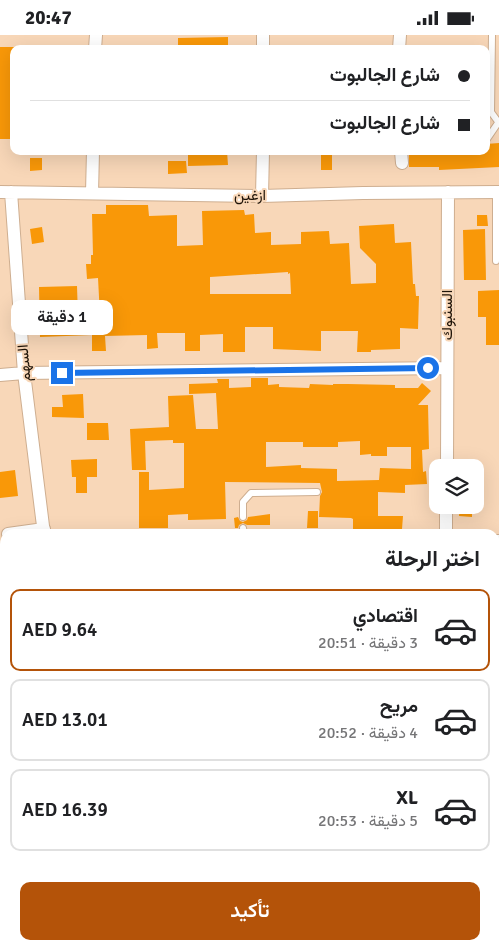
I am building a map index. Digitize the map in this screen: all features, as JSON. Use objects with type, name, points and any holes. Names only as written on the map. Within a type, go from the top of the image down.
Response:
[{"type":"street","points":[[92,193],[93,155]]},
{"type":"street","points":[[262,155],[262,196]]},
{"type":"street","name":"ازغين","points":[[5,192],[262,196],[498,192]]},
{"type":"street","name":"السهم","points":[[5,192],[24,373],[44,529]]},
{"type":"street","name":"السنبوك","points":[[447,459],[448,192]]},
{"type":"street","points":[[0,375],[24,373],[447,368]]},
{"type":"street","points":[[446,514],[446,529]]},
{"type":"lane","points":[[490,135],[498,123],[492,112],[492,35]]},
{"type":"lane","points":[[496,261],[498,192]]},
{"type":"lane","points":[[243,517],[243,502],[251,493],[316,492]]},
{"type":"building","points":[[228,37],[228,45],[178,45],[178,38]]},
{"type":"building","points":[[0,47],[10,47],[10,139],[0,139]]},
{"type":"building","points":[[499,143],[499,167],[439,170],[439,167],[409,167],[409,155],[490,155],[490,144]]},
{"type":"building","points":[[188,155],[227,155],[228,165],[188,166]]},
{"type":"building","points":[[321,155],[332,155],[332,170],[321,170]]},
{"type":"building","points":[[30,158],[42,158],[42,170],[30,171]]},
{"type":"building","points":[[168,161],[186,161],[187,173],[168,174]]},
{"type":"building","points":[[106,205],[148,205],[149,216],[177,215],[177,246],[203,245],[202,211],[244,210],[245,215],[254,214],[255,233],[271,232],[271,245],[301,244],[301,232],[329,231],[330,244],[349,243],[351,284],[376,283],[376,264],[360,248],[359,226],[394,224],[395,243],[411,242],[413,284],[415,284],[416,296],[419,296],[418,329],[400,328],[400,349],[371,350],[371,352],[357,352],[358,331],[321,331],[321,351],[273,349],[273,327],[245,327],[245,352],[223,352],[223,334],[200,335],[200,351],[185,351],[185,333],[157,333],[158,348],[147,349],[147,335],[105,336],[106,351],[92,351],[92,335],[40,337],[39,287],[77,286],[78,317],[100,316],[98,278],[87,279],[86,264],[91,264],[91,255],[93,255],[92,214],[106,214]],"holes":[[[288,272],[288,274],[290,273],[291,294],[210,294],[210,277]]]},
{"type":"building","points":[[477,215],[487,215],[488,226],[477,226]]},
{"type":"building","points":[[42,227],[44,242],[32,244],[30,229]]},
{"type":"building","points":[[485,229],[486,280],[464,280],[463,230]]},
{"type":"building","points":[[499,290],[499,345],[486,345],[486,317],[478,317],[478,291]]},
{"type":"building","points":[[251,378],[268,378],[268,385],[279,384],[279,387],[309,388],[310,384],[348,384],[395,385],[395,388],[418,388],[422,383],[431,391],[418,405],[428,405],[429,449],[422,450],[423,472],[426,471],[427,484],[405,485],[405,493],[378,492],[378,516],[403,516],[402,529],[353,529],[353,519],[351,518],[319,517],[320,496],[322,492],[320,483],[225,482],[226,519],[188,520],[188,514],[168,515],[168,528],[139,528],[139,472],[149,472],[149,490],[184,488],[184,443],[173,443],[173,440],[145,441],[146,470],[132,470],[130,429],[169,427],[168,396],[193,395],[196,429],[218,429],[216,393],[189,394],[189,384],[218,383],[217,379],[229,379],[229,388],[251,387]],"holes":[[[360,441],[360,455],[387,456],[387,447],[411,447],[411,469],[380,468],[379,480],[337,481],[337,469],[301,468],[301,465],[266,467],[266,442],[303,442],[303,447],[338,447],[338,442]]]},
{"type":"building","points":[[83,394],[84,418],[52,417],[52,407],[63,407],[62,395]]},
{"type":"building","points":[[87,423],[108,423],[109,440],[87,440]]},
{"type":"building","points":[[97,459],[97,477],[87,477],[87,493],[76,493],[76,477],[72,477],[71,460]]},
{"type":"building","points":[[15,470],[18,496],[0,498],[0,472]]},
{"type":"building","points":[[308,511],[318,511],[318,528],[307,528]]},
{"type":"building","points":[[270,514],[270,525],[247,525],[243,523],[238,528],[235,528],[234,518],[238,517],[243,522],[248,517]]},
{"type":"building","points":[[459,514],[472,514],[472,517],[459,516]]},
{"type":"route","points":[[62,373],[428,368]]}]
